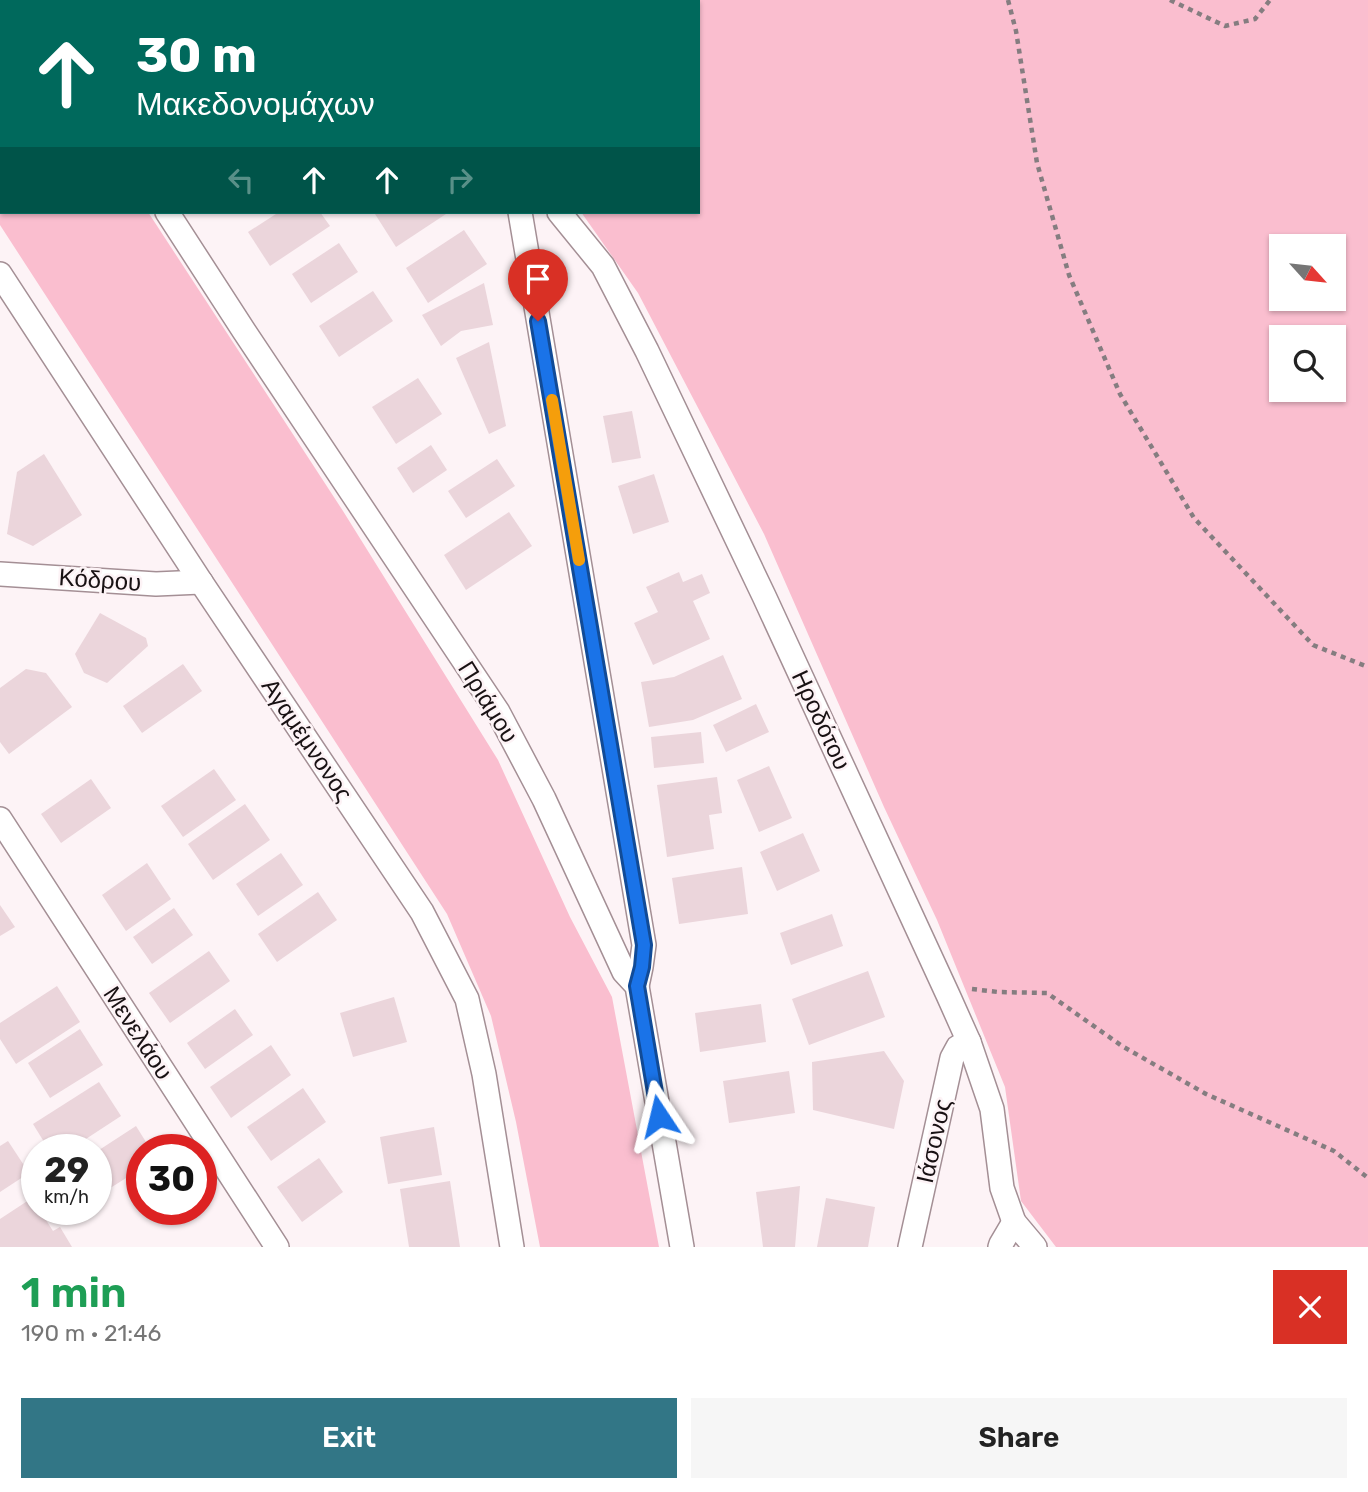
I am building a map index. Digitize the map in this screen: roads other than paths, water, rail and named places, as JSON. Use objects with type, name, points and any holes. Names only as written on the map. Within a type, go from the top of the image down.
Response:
[{"type":"street","name":"Πριάμου","points":[[168,214],[498,712],[544,799],[624,972],[637,986],[682,1247]]},
{"type":"street","points":[[520,214],[644,945],[637,986]]},
{"type":"street","name":"Ηροδότου","points":[[561,214],[603,266],[647,351],[764,596],[948,995],[969,1042],[992,1109],[1002,1188],[1014,1222],[1035,1247]]},
{"type":"street","name":"Αγαμέμνονος","points":[[0,274],[201,582],[422,912],[467,999],[484,1074],[512,1247]]},
{"type":"street","name":"Κόδρου","points":[[0,574],[156,584],[201,582]]},
{"type":"street","name":"Μενελάου","points":[[0,818],[277,1247]]},
{"type":"street","name":"Ιάσονος","points":[[910,1247],[952,1058],[958,1047],[969,1042]]},
{"type":"street","points":[[1000,1247],[1014,1222]]}]
